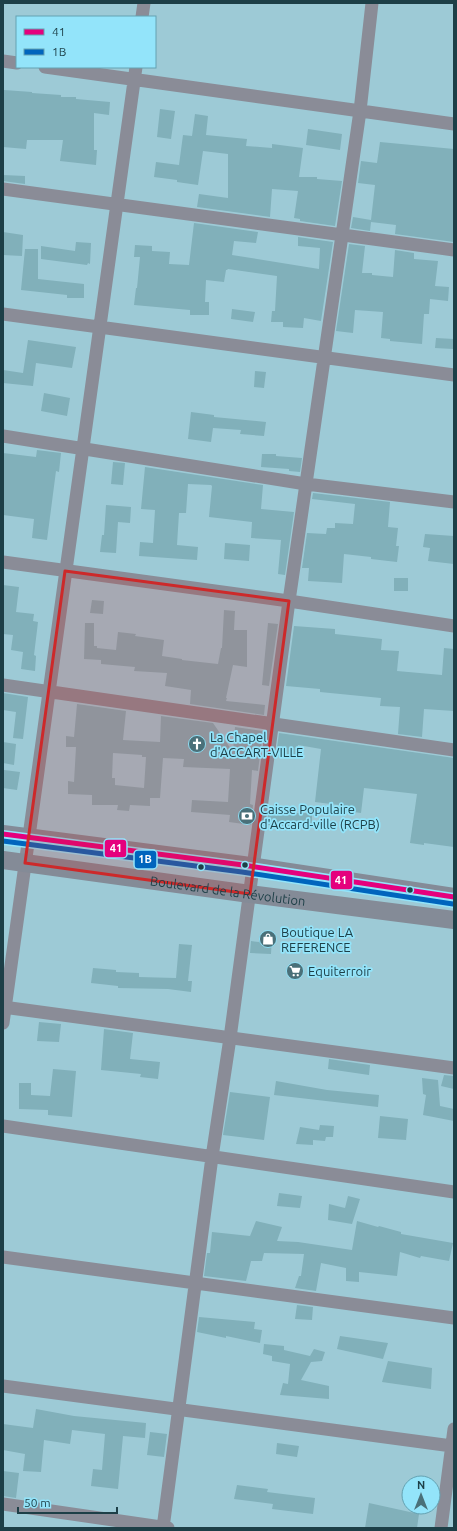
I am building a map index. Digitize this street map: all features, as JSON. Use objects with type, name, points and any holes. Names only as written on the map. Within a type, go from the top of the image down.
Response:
[{"type":"main road","name":"Boulevard de la Révolution","points":[[3,834],[254,866],[454,897]]},
{"type":"main road","name":"Boulevard de la Révolution","points":[[3,860],[454,920]]},
{"type":"street","points":[[142,16],[144,3]]},
{"type":"street","points":[[3,1504],[165,1528],[194,1283],[254,866],[289,601],[360,111],[372,3]]},
{"type":"street","points":[[3,61],[16,63]]},
{"type":"street","points":[[60,68],[135,73],[360,111],[454,124]]},
{"type":"street","points":[[3,1023],[4,1007],[135,73]]},
{"type":"street","points":[[3,189],[454,250]]},
{"type":"street","points":[[3,314],[454,375]]},
{"type":"street","points":[[3,436],[306,484],[454,502]]},
{"type":"street","points":[[3,562],[289,601],[454,626]]},
{"type":"street","points":[[3,685],[454,750]]},
{"type":"street","points":[[4,1007],[454,1068]]},
{"type":"street","points":[[3,1126],[454,1192]]},
{"type":"street","points":[[3,1257],[454,1318]]},
{"type":"street","points":[[3,1386],[178,1408],[452,1446]]},
{"type":"street","points":[[441,1528],[454,1429]]},
{"type":"highlighted area","points":[[65,571],[289,601],[250,894],[25,863]]},
{"type":"building","points":[[4,90],[61,95],[61,97],[76,97],[76,99],[110,102],[109,115],[94,113],[94,150],[97,150],[96,165],[60,161],[63,140],[27,140],[26,149],[3,147]]},
{"type":"building","points":[[160,109],[175,111],[171,139],[157,137]]},
{"type":"building","points":[[195,114],[208,116],[206,135],[247,139],[246,146],[272,148],[272,144],[303,148],[299,177],[317,177],[317,179],[342,181],[335,226],[300,221],[300,219],[294,218],[298,191],[272,189],[270,217],[197,207],[199,194],[228,198],[228,154],[203,151],[198,185],[154,177],[156,162],[179,165],[183,135],[192,136]]},
{"type":"building","points":[[308,129],[342,134],[340,150],[306,145]]},
{"type":"building","points":[[380,142],[454,149],[454,242],[395,234],[396,225],[371,222],[370,231],[351,228],[353,217],[371,220],[375,185],[358,183],[361,161],[377,163]]},
{"type":"building","points":[[3,175],[25,176],[25,184],[3,181]]},
{"type":"building","points":[[194,223],[258,232],[256,243],[234,241],[232,255],[319,269],[320,248],[298,246],[298,237],[333,242],[321,321],[304,318],[303,328],[283,327],[283,322],[271,322],[272,311],[275,311],[277,276],[228,269],[226,270],[224,282],[206,280],[205,302],[209,302],[209,315],[190,315],[190,310],[134,305],[140,257],[134,257],[135,245],[152,246],[152,251],[170,252],[169,264],[189,265]]},
{"type":"building","points":[[3,232],[23,235],[22,256],[3,255]]},
{"type":"building","points":[[76,242],[91,243],[90,264],[88,263],[87,265],[41,259],[41,246],[75,251]]},
{"type":"building","points":[[349,244],[365,246],[362,273],[372,273],[372,275],[393,277],[395,250],[414,253],[414,259],[438,261],[435,286],[449,287],[448,301],[430,299],[429,314],[424,314],[422,344],[390,341],[390,339],[381,338],[383,312],[355,310],[353,333],[336,331]]},
{"type":"building","points":[[25,249],[38,249],[38,279],[84,284],[84,298],[67,298],[67,295],[21,290]]},
{"type":"building","points":[[232,309],[255,312],[253,322],[231,319]]},
{"type":"building","points":[[436,338],[454,339],[453,349],[435,348]]},
{"type":"building","points":[[28,340],[76,347],[72,368],[36,363],[33,386],[3,383],[3,370],[23,373]]},
{"type":"building","points":[[255,371],[266,372],[264,388],[254,387]]},
{"type":"building","points":[[44,393],[70,398],[67,416],[41,411]]},
{"type":"building","points":[[191,412],[214,415],[214,417],[266,422],[264,436],[240,434],[241,430],[213,428],[211,442],[188,439]]},
{"type":"building","points":[[37,450],[61,453],[59,472],[56,471],[47,540],[32,538],[34,519],[3,515],[3,453],[36,457]]},
{"type":"building","points":[[262,454],[276,454],[276,456],[302,458],[300,472],[289,471],[289,469],[261,467]]},
{"type":"building","points":[[113,462],[125,463],[123,485],[111,484]]},
{"type":"building","points":[[145,467],[263,485],[261,509],[294,512],[285,575],[278,574],[281,540],[251,538],[252,522],[209,517],[211,485],[188,484],[186,513],[179,513],[177,545],[198,547],[197,560],[139,556],[140,542],[153,543],[155,510],[141,509]]},
{"type":"building","points":[[313,493],[390,502],[388,527],[398,528],[396,546],[399,546],[397,562],[344,554],[342,583],[308,581],[309,568],[302,568],[307,533],[326,534],[327,528],[335,528],[335,523],[353,524],[355,504],[312,499]]},
{"type":"building","points":[[106,505],[131,507],[130,523],[118,522],[116,553],[100,552],[102,535],[104,535]]},
{"type":"building","points":[[425,534],[454,536],[454,564],[428,561],[430,548],[423,547]]},
{"type":"building","points":[[225,543],[250,545],[249,561],[224,559]]},
{"type":"building","points":[[394,578],[408,578],[408,591],[394,591]]},
{"type":"building","points":[[3,585],[19,587],[16,612],[34,614],[33,621],[38,622],[34,655],[36,656],[35,671],[21,669],[23,652],[11,650],[13,635],[3,634]]},
{"type":"building","points":[[92,600],[104,601],[103,614],[90,613]]},
{"type":"building","points":[[224,610],[235,611],[234,630],[247,630],[247,667],[233,665],[226,701],[265,705],[264,715],[190,704],[191,690],[165,686],[167,673],[134,671],[135,667],[101,664],[101,660],[84,659],[85,623],[94,623],[94,646],[97,646],[97,648],[116,650],[118,632],[136,634],[135,636],[164,640],[162,656],[218,664],[222,648]]},
{"type":"building","points":[[268,623],[278,624],[269,686],[262,685]]},
{"type":"building","points":[[294,626],[335,629],[335,634],[382,639],[381,650],[399,651],[397,671],[442,675],[444,648],[454,649],[454,711],[424,709],[422,737],[398,734],[400,707],[380,706],[381,698],[320,692],[320,689],[286,686]]},
{"type":"building","points":[[3,693],[28,697],[23,739],[13,738],[16,712],[3,710]]},
{"type":"building","points":[[77,704],[126,711],[123,740],[160,742],[161,716],[213,723],[233,752],[235,727],[263,731],[258,771],[252,770],[250,804],[253,805],[251,825],[229,822],[230,815],[191,812],[192,800],[228,802],[230,769],[183,767],[184,759],[163,758],[160,798],[150,798],[150,806],[130,805],[129,811],[117,810],[118,805],[92,805],[92,795],[68,794],[68,781],[74,782],[76,747],[66,747],[66,736],[74,737]],"holes":[[[113,753],[142,755],[142,757],[146,757],[144,788],[115,785],[115,778],[112,778]]]},
{"type":"building","points":[[279,733],[454,758],[454,847],[424,843],[424,845],[410,843],[417,794],[364,788],[361,813],[339,810],[339,805],[315,802],[321,749],[298,745],[297,757],[276,755]]},
{"type":"building","points":[[3,742],[16,744],[14,765],[3,763]]},
{"type":"building","points":[[4,770],[20,772],[17,790],[3,788]]},
{"type":"building","points":[[269,806],[292,808],[291,813],[312,813],[312,827],[267,825]]},
{"type":"building","points":[[260,935],[272,936],[271,954],[250,953],[251,941],[259,942]]},
{"type":"building","points":[[179,944],[192,945],[188,981],[192,981],[191,992],[168,989],[118,988],[118,986],[91,983],[93,968],[116,970],[116,972],[139,973],[139,977],[176,978]]},
{"type":"building","points":[[39,1022],[61,1024],[59,1042],[37,1041]]},
{"type":"building","points":[[104,1029],[133,1033],[130,1059],[160,1062],[158,1079],[140,1077],[141,1074],[101,1070]]},
{"type":"building","points":[[329,1059],[370,1065],[369,1075],[328,1069]]},
{"type":"building","points":[[53,1069],[76,1071],[72,1117],[48,1115],[48,1110],[19,1109],[19,1083],[31,1083],[31,1095],[50,1096]]},
{"type":"building","points":[[444,1075],[454,1076],[454,1089],[441,1086]]},
{"type":"building","points":[[422,1078],[438,1080],[440,1106],[454,1109],[454,1121],[423,1115],[426,1095],[423,1094]]},
{"type":"building","points":[[276,1081],[327,1090],[379,1095],[378,1107],[274,1095]]},
{"type":"building","points":[[230,1092],[270,1097],[264,1140],[223,1135]]},
{"type":"building","points":[[380,1116],[408,1119],[406,1140],[378,1138]]},
{"type":"building","points":[[320,1125],[334,1126],[333,1137],[326,1137],[325,1141],[313,1140],[313,1145],[296,1144],[300,1127],[319,1130]]},
{"type":"building","points":[[279,1193],[302,1196],[300,1208],[277,1206]]},
{"type":"building","points":[[348,1196],[360,1199],[352,1224],[328,1220],[329,1204],[345,1208]]},
{"type":"building","points":[[256,1221],[282,1227],[277,1241],[298,1242],[352,1250],[357,1221],[401,1232],[401,1234],[453,1243],[449,1261],[421,1256],[420,1258],[400,1252],[397,1276],[359,1272],[359,1282],[346,1281],[346,1268],[321,1263],[316,1291],[295,1288],[299,1276],[301,1276],[304,1254],[264,1253],[262,1261],[251,1261],[246,1281],[204,1276],[207,1253],[210,1253],[212,1232],[250,1236]]},
{"type":"building","points":[[297,1305],[313,1307],[312,1320],[295,1319]]},
{"type":"building","points":[[199,1317],[255,1322],[254,1329],[262,1330],[260,1343],[197,1332]]},
{"type":"building","points":[[340,1336],[388,1343],[383,1359],[337,1349]]},
{"type":"building","points":[[264,1344],[284,1346],[284,1350],[310,1356],[314,1349],[325,1352],[322,1361],[311,1362],[301,1380],[329,1386],[329,1399],[280,1395],[283,1383],[288,1384],[290,1364],[272,1361],[272,1356],[263,1354]]},
{"type":"building","points":[[388,1361],[432,1368],[431,1389],[382,1382]]},
{"type":"building","points":[[36,1409],[74,1416],[146,1423],[145,1438],[123,1436],[118,1489],[91,1486],[93,1469],[102,1470],[105,1434],[72,1430],[70,1444],[44,1440],[41,1472],[23,1471],[25,1454],[3,1450],[3,1424],[33,1428]]},
{"type":"building","points":[[150,1432],[167,1434],[164,1457],[147,1455]]},
{"type":"building","points":[[277,1443],[299,1446],[297,1457],[276,1454]]},
{"type":"building","points":[[3,1471],[19,1473],[16,1498],[3,1496]]},
{"type":"building","points":[[237,1485],[268,1489],[267,1492],[315,1498],[313,1514],[272,1509],[273,1504],[234,1499]]},
{"type":"building","points":[[369,1503],[401,1510],[401,1515],[419,1515],[417,1528],[365,1528]]},
{"type":"transit line","name":"41","points":[[3,834],[243,865],[454,897]]},
{"type":"transit line","name":"1B","points":[[3,841],[242,872],[453,904]]},
{"type":"place","name":"La Chapel d'ACCART-VILLE","points":[[197,744]]},
{"type":"place","name":"Caisse Populaire d'Accard-ville (RCPB)","points":[[247,816]]},
{"type":"place","name":"Boutique LA REFERENCE","points":[[268,939]]},
{"type":"place","name":"Equiterroir","points":[[295,971]]}]
